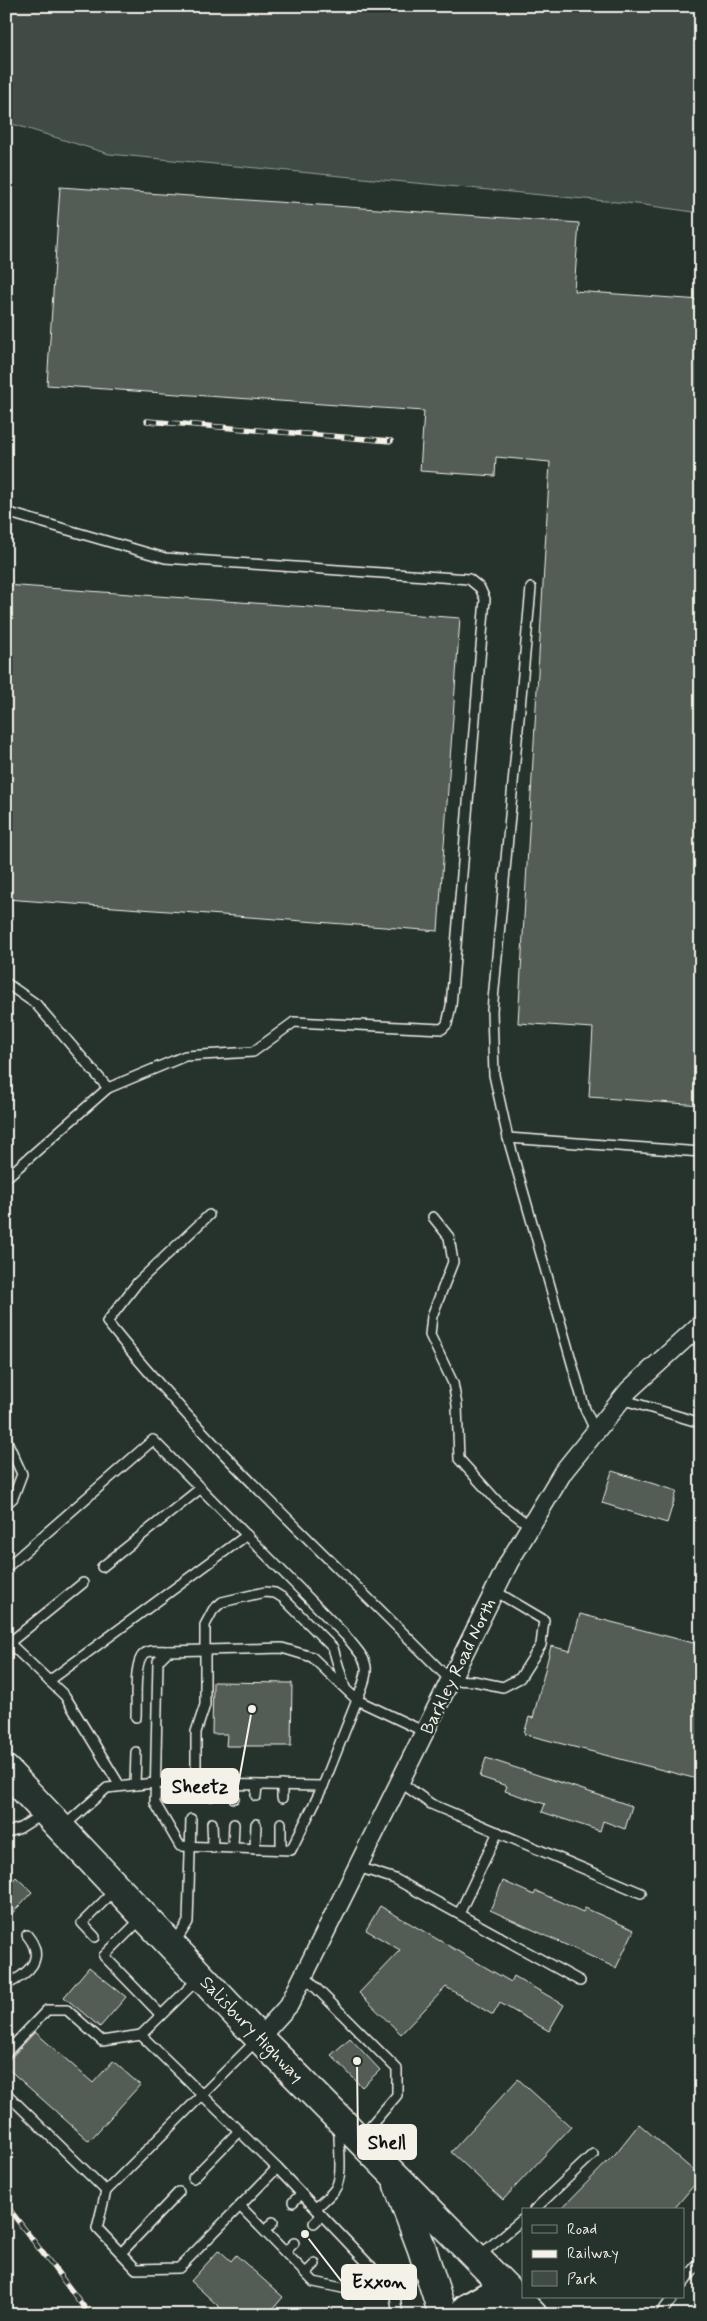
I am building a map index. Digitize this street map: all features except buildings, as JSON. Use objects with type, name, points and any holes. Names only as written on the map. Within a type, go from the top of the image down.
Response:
[{"type":"highway","name":"Salisbury Highway","points":[[6,1770],[259,2038],[532,2315]]},
{"type":"highway","points":[[393,2174],[419,2240],[443,2315]]},
{"type":"street","name":"Barkley Road North","points":[[259,2038],[289,2006],[495,1591],[530,1526],[563,1472],[621,1399],[701,1324]]},
{"type":"street","points":[[458,2315],[464,2306],[503,2284]]},
{"type":"street","points":[[492,2315],[503,2284]]},
{"type":"lane","points":[[6,512],[165,558],[469,579],[480,588],[485,599],[451,1006],[447,1024],[442,1029],[431,1030],[294,1022],[253,1052],[185,1056],[108,1088],[6,1178]]},
{"type":"lane","points":[[531,588],[492,1011],[494,1075],[508,1138],[584,1409],[595,1430]]},
{"type":"lane","points":[[6,983],[36,1004],[108,1088]]},
{"type":"lane","points":[[508,1138],[701,1152]]},
{"type":"lane","points":[[209,1215],[138,1282],[107,1322],[131,1352],[220,1449],[450,1680],[474,1681],[503,1687],[520,1678],[541,1645],[544,1620],[495,1591]]},
{"type":"lane","points":[[433,1217],[449,1237],[453,1262],[432,1316],[430,1335],[453,1383],[457,1405],[459,1459],[497,1502],[530,1526]]},
{"type":"lane","points":[[621,1399],[701,1423]]},
{"type":"lane","points":[[6,1439],[22,1474],[13,1498],[6,1504]]},
{"type":"lane","points":[[6,1568],[154,1440],[345,1635],[365,1658],[368,1674],[323,1786],[291,1850],[180,1846],[155,1803],[158,1661],[168,1651]]},
{"type":"lane","points":[[102,1567],[201,1488]]},
{"type":"lane","points":[[50,1681],[247,1534]]},
{"type":"lane","points":[[83,1583],[8,1642],[64,1696],[120,1786]]},
{"type":"lane","points":[[191,1796],[194,1783],[196,1732],[205,1705],[205,1626],[213,1610],[222,1602],[265,1592],[275,1593],[283,1598],[333,1648],[346,1688]]},
{"type":"lane","points":[[136,1717],[138,1663],[144,1654],[152,1651],[282,1648],[312,1658],[357,1700],[425,1732]]},
{"type":"lane","points":[[135,1785],[136,1752]]},
{"type":"lane","points":[[400,1782],[431,1804],[641,1893]]},
{"type":"lane","points":[[6,1833],[54,1820],[107,1788],[120,1786],[155,1783],[194,1783],[323,1786]]},
{"type":"lane","points":[[211,1784],[211,1796]]},
{"type":"lane","points":[[234,1784],[234,1798]]},
{"type":"lane","points":[[256,1796],[257,1785]]},
{"type":"lane","points":[[282,1785],[282,1798]]},
{"type":"lane","points":[[173,1946],[188,1922],[191,1819]]},
{"type":"lane","points":[[212,1823],[212,1848]]},
{"type":"lane","points":[[281,1849],[282,1823]]},
{"type":"lane","points":[[233,1848],[234,1824]]},
{"type":"lane","points":[[255,1849],[256,1824]]},
{"type":"lane","points":[[459,1914],[498,1832]]},
{"type":"lane","points":[[358,1867],[395,1879],[580,1981]]},
{"type":"lane","points":[[96,1937],[82,1923],[118,1887]]},
{"type":"lane","points":[[145,1916],[104,1956],[161,2015]]},
{"type":"lane","points":[[6,1985],[24,1976],[36,1958],[34,1944],[27,1935]]},
{"type":"lane","points":[[6,2052],[47,2010],[67,2010],[102,2041],[141,2035],[201,1976]]},
{"type":"lane","points":[[304,1976],[397,2069],[396,2095],[359,2140]]},
{"type":"lane","points":[[141,2035],[238,2132],[277,2168],[394,2291],[398,2315]]},
{"type":"lane","points":[[259,2038],[106,2191],[97,2228],[136,2269],[179,2268],[277,2168]]},
{"type":"lane","points":[[6,2093],[106,2191]]},
{"type":"lane","points":[[314,2223],[319,2212],[336,2188],[342,2172],[338,2156],[339,2120]]},
{"type":"lane","points":[[193,2178],[238,2132]]},
{"type":"lane","points":[[536,2208],[593,2154]]},
{"type":"lane","points":[[121,2253],[179,2192]]},
{"type":"lane","points":[[293,2202],[301,2194]]},
{"type":"lane","points":[[240,2206],[314,2282],[348,2289],[371,2266]]},
{"type":"lane","points":[[477,2258],[522,2220]]},
{"type":"lane","points":[[265,2231],[273,2222]]},
{"type":"lane","points":[[335,2244],[343,2237]]},
{"type":"lane","points":[[285,2252],[294,2243]]},
{"type":"lane","points":[[684,2283],[701,2260]]},
{"type":"lane","points":[[306,2273],[315,2264]]},
{"type":"lane","points":[[660,2315],[672,2298]]},
{"type":"green space","points":[[6,6],[701,6],[701,213],[637,204],[109,154],[6,122]]},
{"type":"railway","points":[[147,421],[391,441]]},
{"type":"railway","points":[[6,2205],[90,2315]]},
{"type":"place","name":"Sheetz","points":[[252,1709]]},
{"type":"place","name":"Shell","points":[[357,2061]]},
{"type":"place","name":"Exxon","points":[[305,2234]]}]
